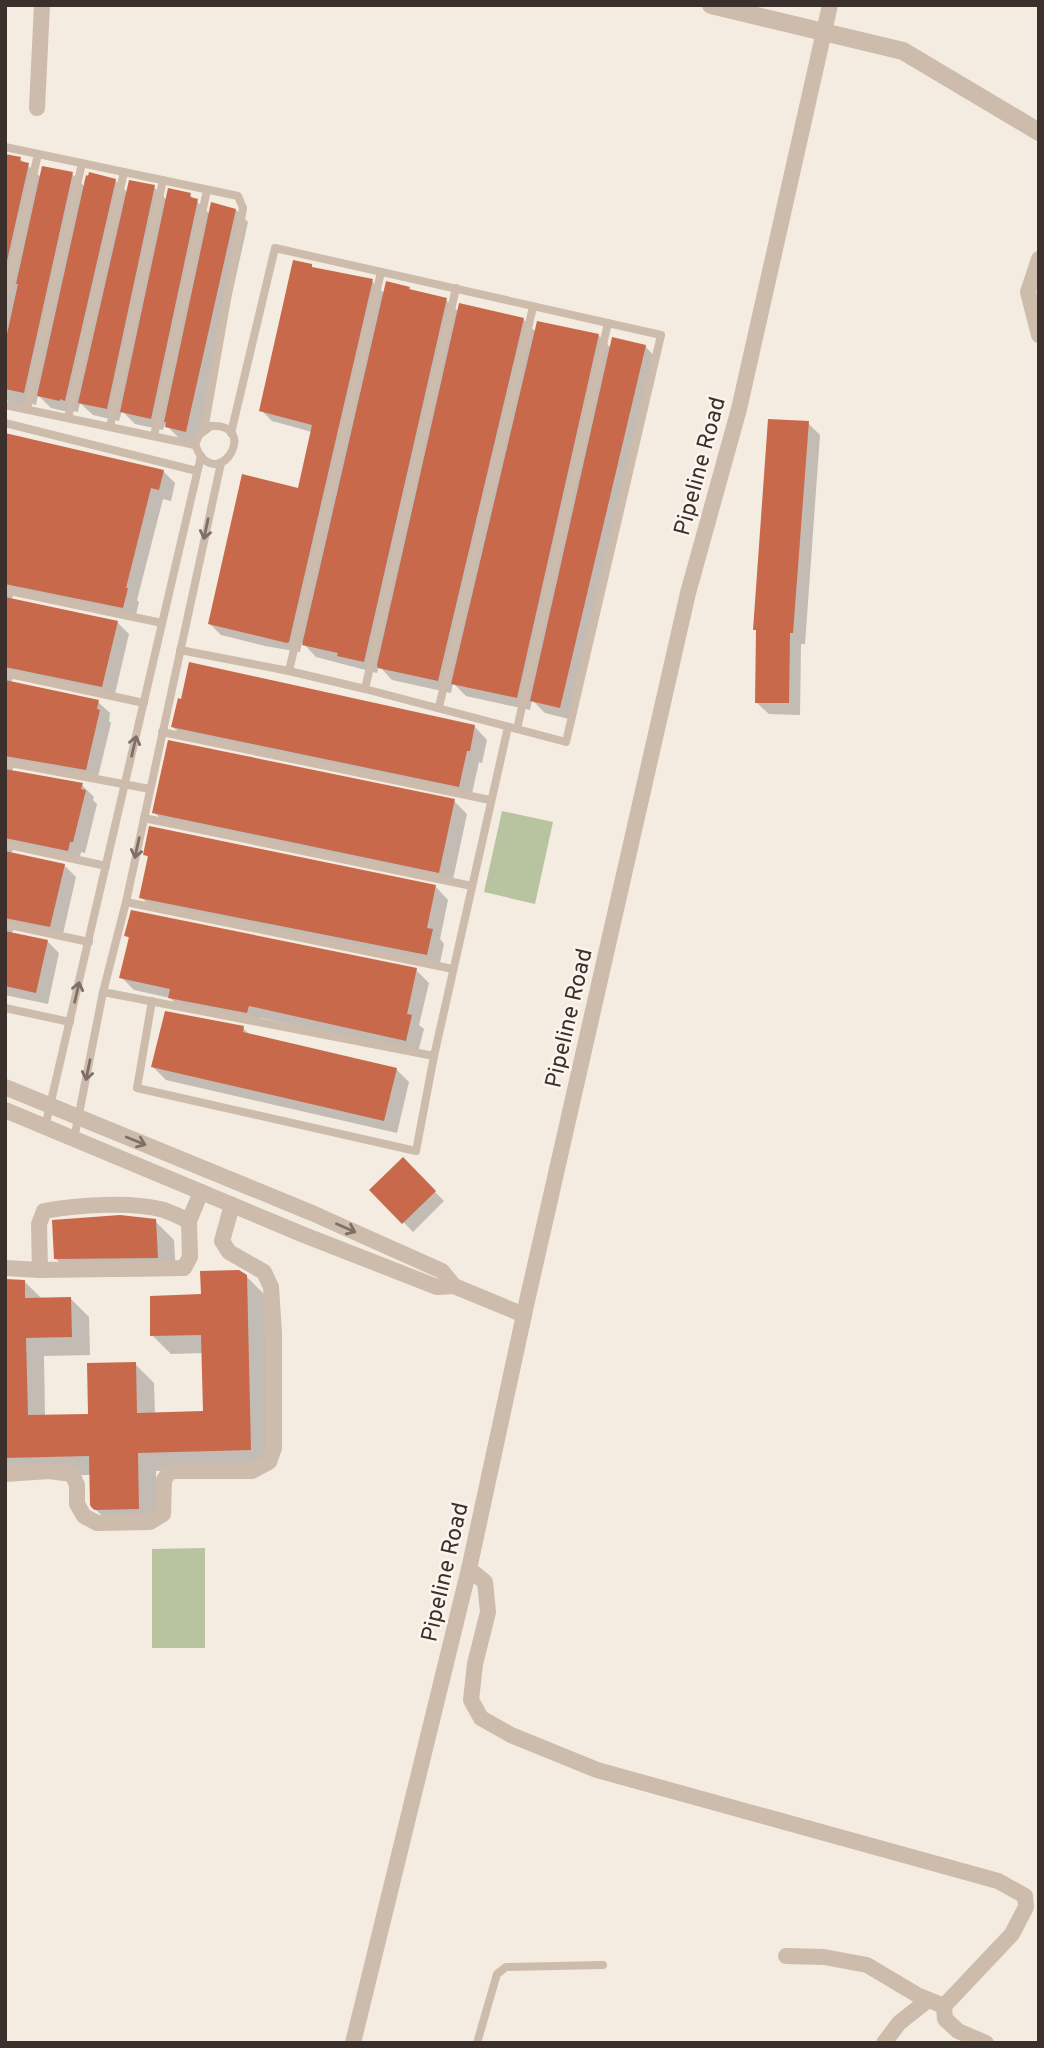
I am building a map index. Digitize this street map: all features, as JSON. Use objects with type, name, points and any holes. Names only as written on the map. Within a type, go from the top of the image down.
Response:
[{"type":"street","points":[[37,108],[42,5]]},
{"type":"street","points":[[711,5],[903,51],[1039,132]]},
{"type":"street","name":"Pipeline Road","points":[[353,2043],[469,1569],[688,593],[739,409],[830,5]]},
{"type":"street","points":[[1039,258],[1028,292],[1039,335]]},
{"type":"street","points":[[5,1087],[312,1213],[443,1271],[454,1286]]},
{"type":"street","points":[[5,1110],[303,1235],[437,1287],[454,1286],[524,1315]]},
{"type":"street","points":[[5,1268],[184,1268],[190,1257],[189,1221],[201,1192]]},
{"type":"street","points":[[5,1474],[49,1471],[72,1474],[77,1485],[77,1504],[84,1516],[97,1523],[150,1522],[163,1514],[164,1480],[170,1471],[252,1471],[269,1462],[274,1448],[274,1333],[271,1287],[264,1272],[229,1252],[222,1241],[233,1205]]},
{"type":"street","points":[[40,1270],[39,1224],[44,1211],[64,1207],[141,1206],[165,1211],[189,1221]]},
{"type":"street","points":[[469,1569],[485,1582],[488,1612],[475,1664],[471,1700],[481,1718],[511,1735],[597,1770],[998,1881],[1025,1896],[1026,1907],[1012,1934],[936,2003],[899,2023],[884,2043]]},
{"type":"street","points":[[786,1956],[824,1957],[867,1965],[936,2003],[945,2019],[958,2031],[986,2043]]},
{"type":"lane","points":[[5,147],[238,196],[243,208],[204,430],[195,445]]},
{"type":"lane","points":[[5,301],[38,154]]},
{"type":"lane","points":[[27,409],[82,163]]},
{"type":"lane","points":[[68,418],[124,172]]},
{"type":"lane","points":[[110,427],[163,180]]},
{"type":"lane","points":[[154,436],[207,190]]},
{"type":"lane","points":[[180,650],[365,689],[566,742],[661,335],[275,248],[231,433]]},
{"type":"lane","points":[[289,671],[381,272]]},
{"type":"lane","points":[[365,689],[456,288]]},
{"type":"lane","points":[[439,707],[533,307]]},
{"type":"lane","points":[[152,1001],[137,1088],[416,1151],[434,1056],[491,800],[512,728],[608,323]]},
{"type":"lane","points":[[5,405],[195,445],[206,461],[221,463],[228,459],[232,454],[234,439],[231,433],[218,426],[204,430]]},
{"type":"lane","points":[[5,423],[197,471]]},
{"type":"lane","points":[[45,1127],[201,456]]},
{"type":"lane","points":[[74,1139],[103,992],[126,902],[221,463]]},
{"type":"lane","points":[[5,590],[162,623]]},
{"type":"lane","points":[[5,673],[144,704]]},
{"type":"lane","points":[[162,732],[491,800]]},
{"type":"lane","points":[[5,762],[150,789]]},
{"type":"lane","points":[[144,818],[472,887]]},
{"type":"lane","points":[[5,844],[106,866]]},
{"type":"lane","points":[[126,902],[453,969]]},
{"type":"lane","points":[[5,924],[89,942]]},
{"type":"lane","points":[[103,992],[434,1056]]},
{"type":"lane","points":[[5,1008],[70,1022]]},
{"type":"lane","points":[[303,1235],[312,1213]]},
{"type":"lane","points":[[477,2043],[497,1974],[506,1967],[603,1965]]},
{"type":"green space","points":[[502,811],[553,822],[535,904],[484,892]]},
{"type":"green space","points":[[205,1548],[205,1648],[152,1648],[152,1549]]},
{"type":"building","points":[[5,154],[21,157],[20,161],[29,163],[5,270]]},
{"type":"building","points":[[42,166],[73,172],[24,393],[5,389],[5,343]]},
{"type":"building","points":[[89,172],[116,179],[65,401],[60,401],[37,396],[86,175],[88,176]]},
{"type":"building","points":[[129,180],[155,185],[107,409],[78,403]]},
{"type":"building","points":[[168,188],[191,193],[190,197],[198,199],[151,419],[120,412]]},
{"type":"building","points":[[211,202],[236,209],[186,432],[165,427],[164,422]]},
{"type":"building","points":[[293,260],[312,264],[312,267],[373,279],[287,643],[208,624],[242,474],[298,488],[312,425],[259,411]]},
{"type":"building","points":[[386,281],[447,298],[364,662],[302,645]]},
{"type":"building","points":[[459,303],[524,318],[438,681],[378,668],[377,665]]},
{"type":"building","points":[[537,321],[599,334],[517,698],[451,684]]},
{"type":"building","points":[[612,337],[646,345],[560,708],[530,701]]},
{"type":"building","points":[[768,419],[809,421],[793,633],[790,633],[789,703],[755,703],[756,630],[753,630]]},
{"type":"building","points":[[5,433],[164,470],[159,490],[151,488],[123,608],[5,584]]},
{"type":"building","points":[[5,597],[118,621],[102,687],[5,667]]},
{"type":"building","points":[[189,662],[475,725],[459,787],[171,727],[178,698],[181,699]]},
{"type":"building","points":[[5,680],[99,700],[97,709],[100,710],[86,770],[5,756]]},
{"type":"building","points":[[168,740],[455,799],[439,873],[152,813]]},
{"type":"building","points":[[5,769],[83,783],[81,789],[86,790],[73,842],[70,842],[68,851],[5,838]]},
{"type":"building","points":[[149,826],[436,885],[427,928],[433,929],[427,955],[139,898],[148,856],[143,855]]},
{"type":"building","points":[[5,851],[65,864],[50,927],[5,918]]},
{"type":"building","points":[[131,910],[417,968],[407,1014],[412,1015],[406,1041],[249,1006],[247,1013],[168,998],[170,989],[119,978],[129,937],[124,936]]},
{"type":"building","points":[[5,931],[48,940],[36,993],[5,986]]},
{"type":"building","points":[[165,1011],[244,1026],[243,1032],[397,1068],[384,1121],[151,1067]]},
{"type":"building","points":[[403,1157],[436,1191],[402,1224],[369,1190]]},
{"type":"building","points":[[120,1215],[156,1219],[158,1258],[54,1259],[52,1220]]},
{"type":"building","points":[[239,1270],[247,1275],[251,1450],[138,1453],[139,1509],[92,1508],[89,1456],[5,1458],[5,1279],[25,1280],[25,1298],[71,1297],[72,1337],[26,1338],[28,1415],[88,1414],[87,1363],[136,1362],[137,1413],[203,1411],[201,1335],[150,1336],[150,1296],[201,1294],[200,1271]]}]
